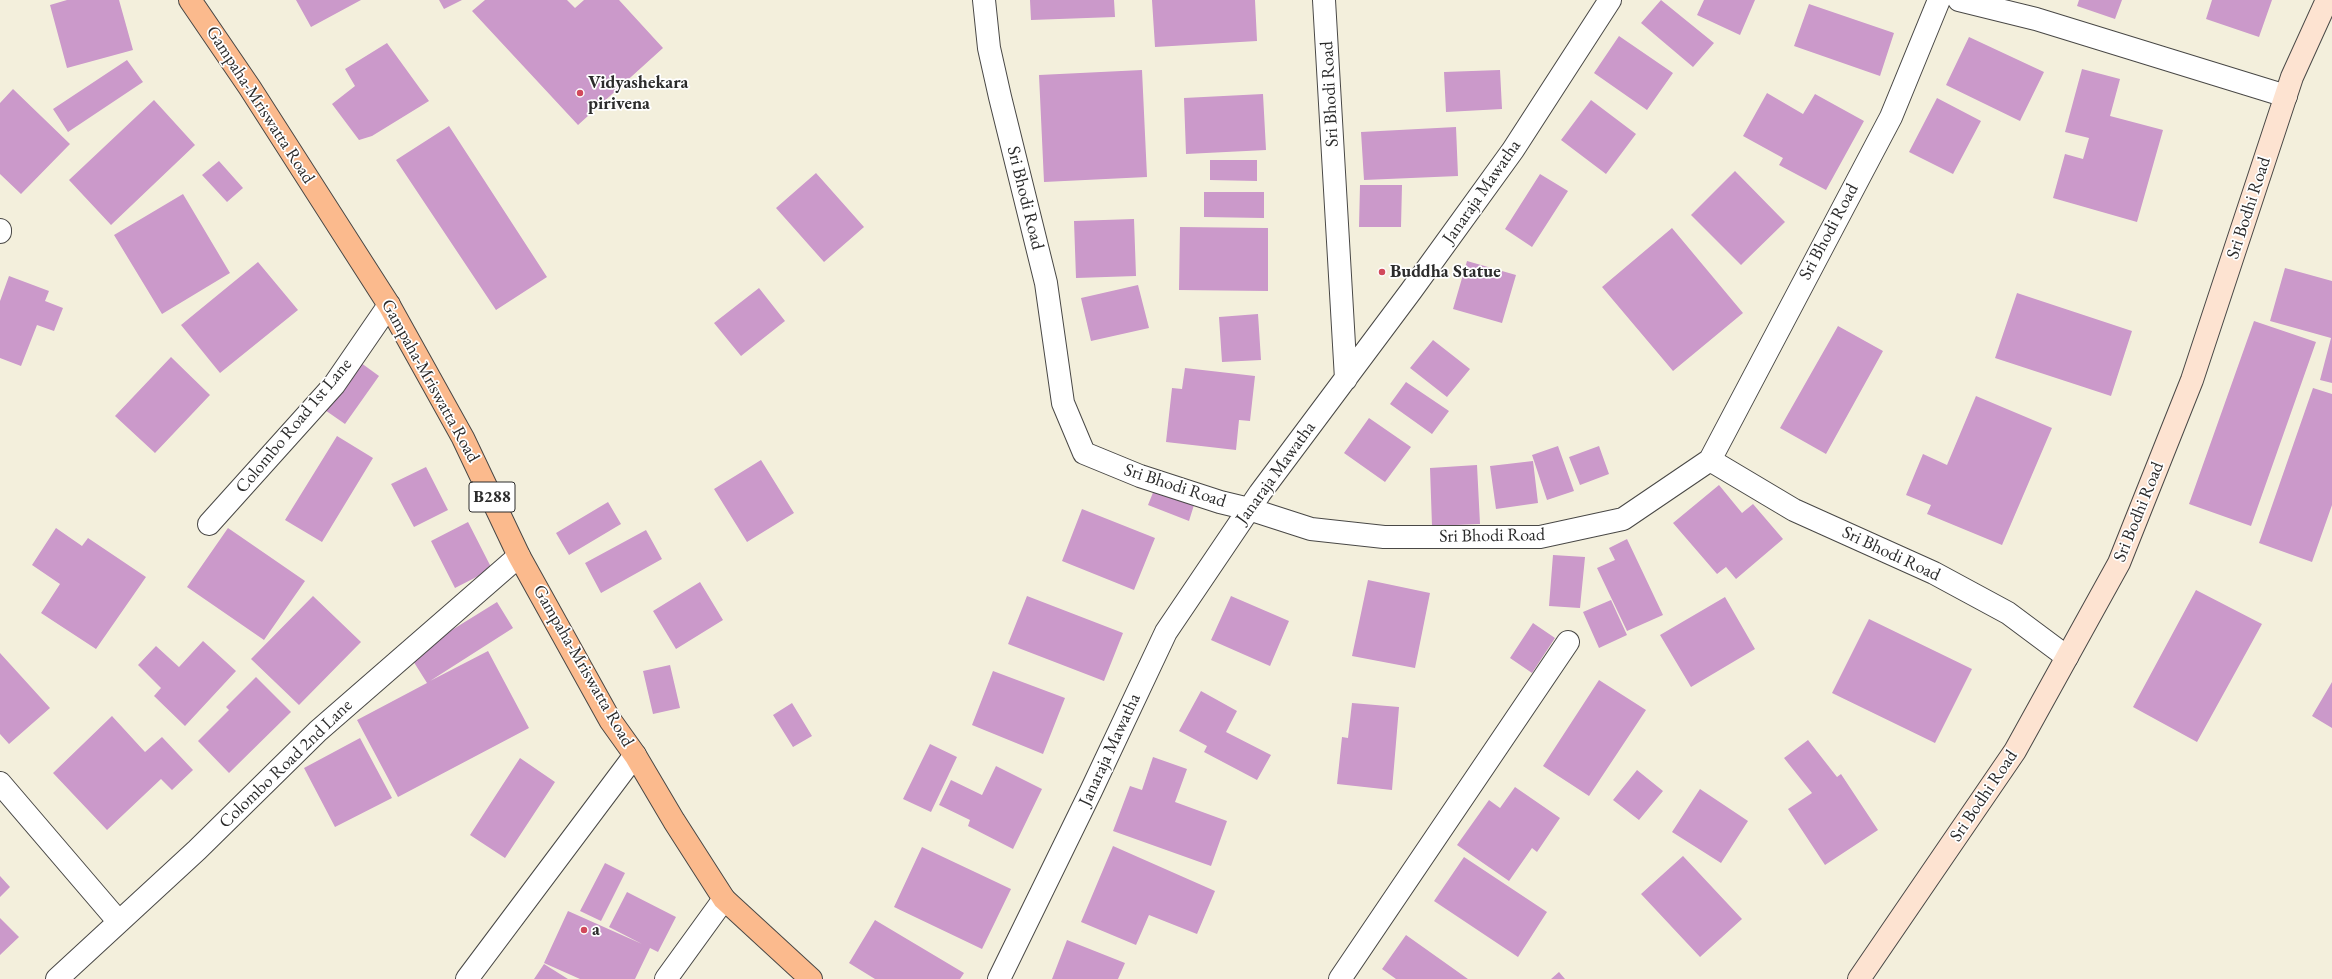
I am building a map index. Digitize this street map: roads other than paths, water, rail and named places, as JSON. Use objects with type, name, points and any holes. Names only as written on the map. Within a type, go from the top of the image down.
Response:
[{"type":"main road","name":"Gampaha-Mriswatta Road","points":[[190,0],[250,88],[388,305],[464,438],[519,556],[610,720],[635,755],[674,821],[724,898],[811,979]]},
{"type":"street","name":"Sri Bhodi Road","points":[[984,0],[989,48],[1046,283],[1062,403],[1084,453],[1147,478],[1220,502],[1249,509],[1311,529],[1384,537],[1540,537],[1623,519],[1710,460],[1891,117],[1939,0]]},
{"type":"street","name":"Sri Bhodi Road","points":[[1324,0],[1346,379]]},
{"type":"street","name":"Janaraja Mawatha","points":[[999,979],[1091,792],[1166,632],[1249,509],[1513,150],[1610,0]]},
{"type":"street","points":[[1959,0],[2036,19],[2286,96]]},
{"type":"street","name":"Sri Bodhi Road","points":[[1859,979],[2015,751],[2119,563],[2192,380],[2292,77],[2327,0]]},
{"type":"street","name":"Colombo Road 1st Lane","points":[[209,524],[334,384],[388,305]]},
{"type":"street","name":"Sri Bhodi Road","points":[[1710,460],[1794,510],[1934,573],[2008,613],[2067,657]]},
{"type":"street","name":"Colombo Road 2nd Lane","points":[[57,979],[197,850],[318,731],[519,556]]},
{"type":"street","points":[[1340,979],[1568,642]]},
{"type":"street","points":[[467,979],[635,755]]},
{"type":"street","points":[[0,783],[119,922]]},
{"type":"street","points":[[666,979],[724,898]]},
{"type":"place","name":"Vidyashekara pirivena","points":[[580,93]]},
{"type":"place","name":"Buddha Statue","points":[[1382,272]]},
{"type":"place","name":"a","points":[[584,930]]}]
